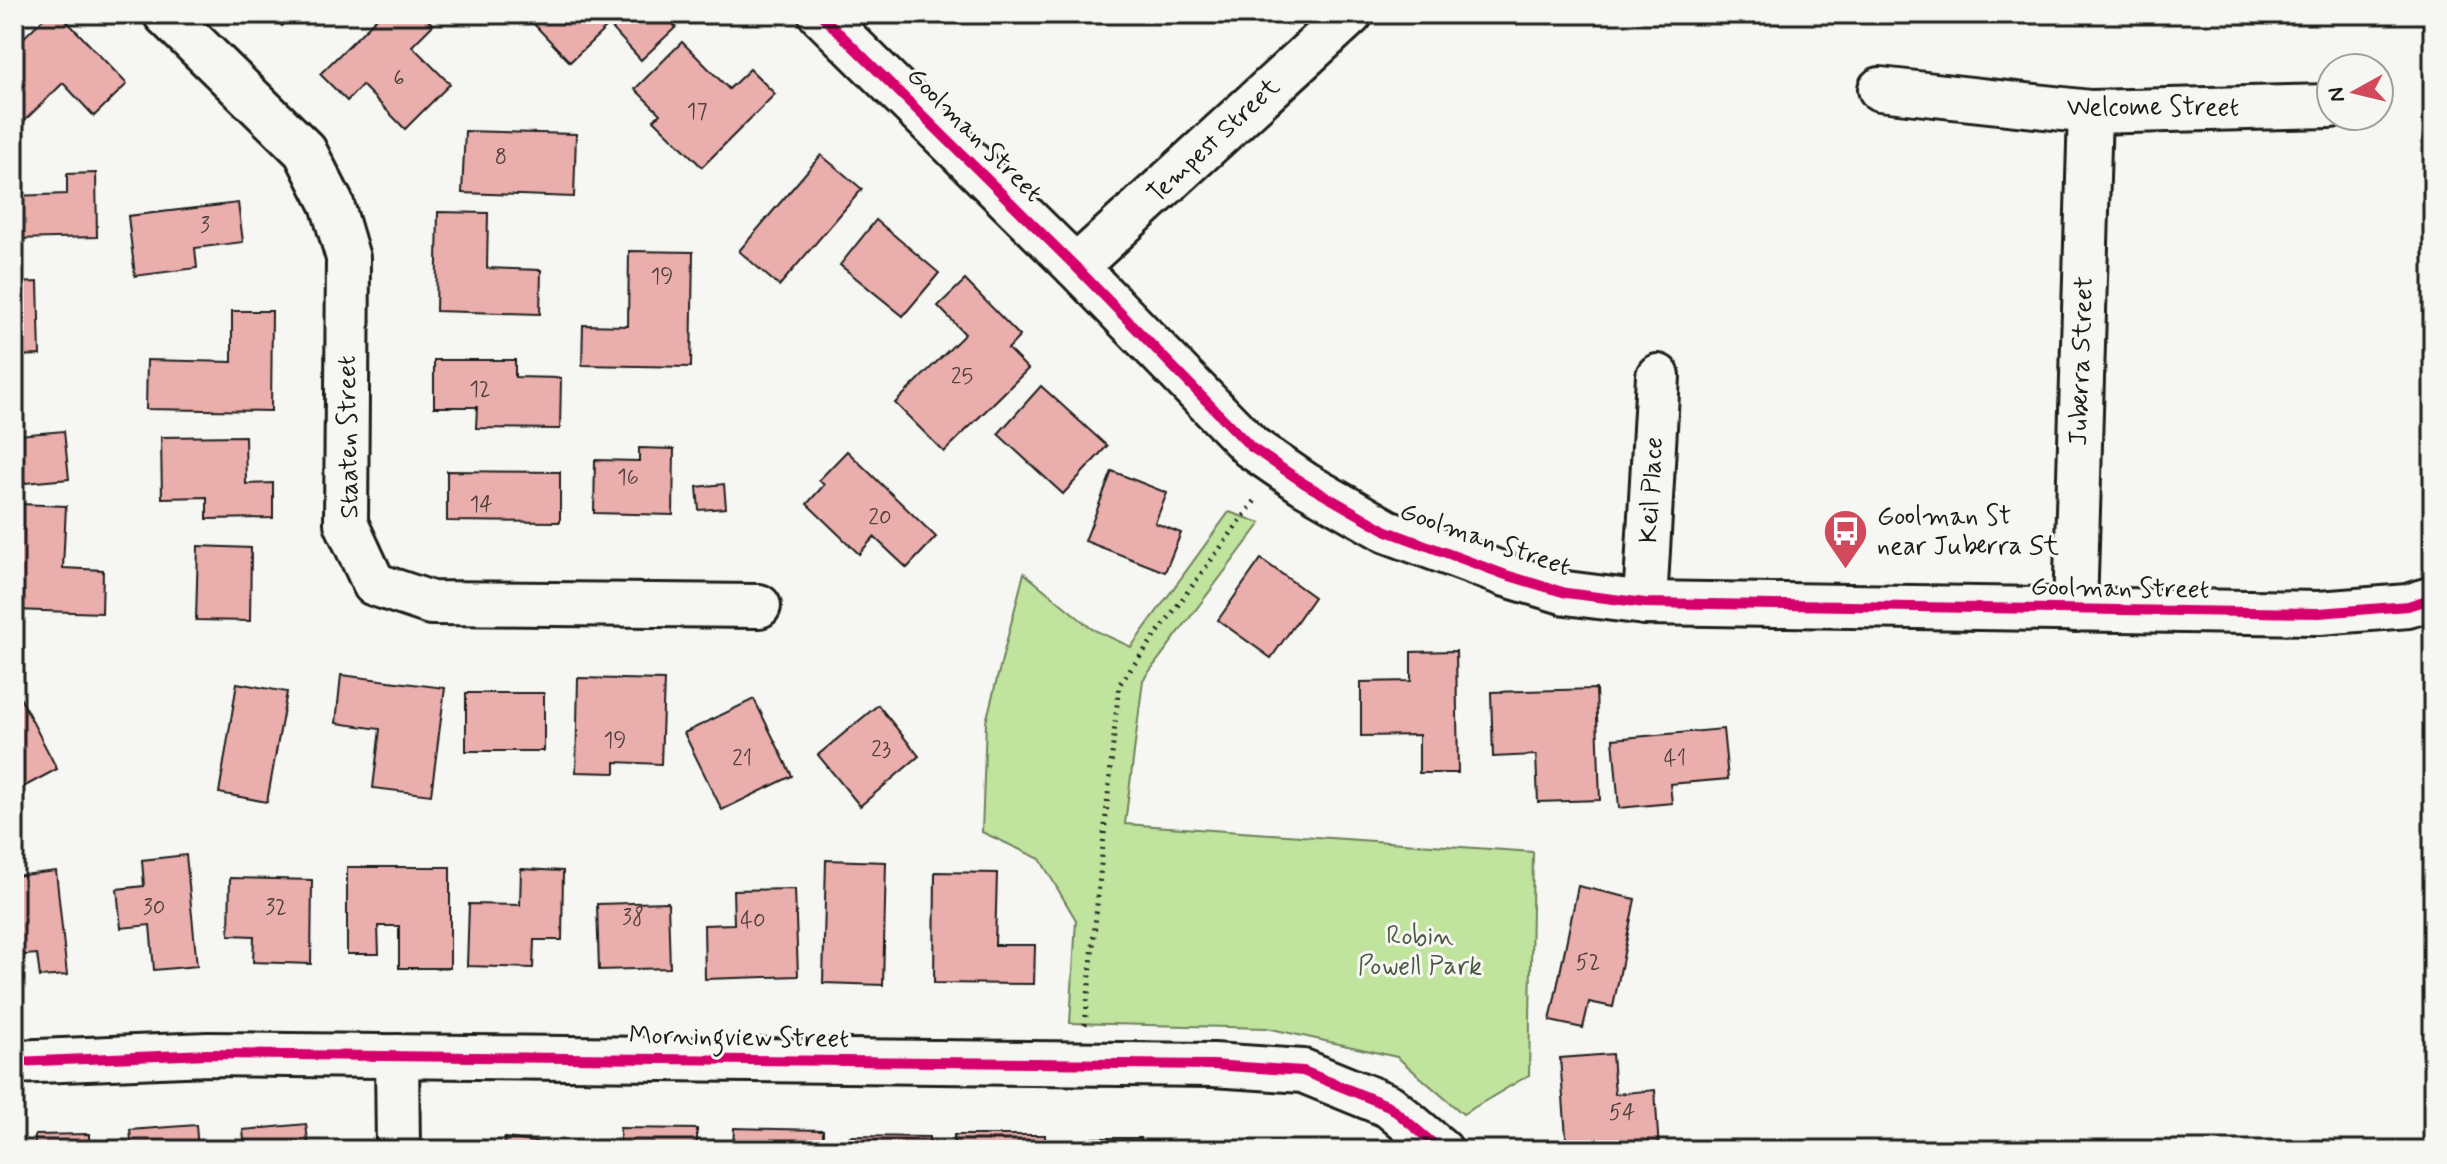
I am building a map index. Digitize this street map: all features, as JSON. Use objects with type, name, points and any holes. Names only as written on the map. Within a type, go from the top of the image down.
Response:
[{"type":"street","name":"Staaten Street","points":[[165,14],[305,151],[332,204],[348,258],[346,523],[374,584],[431,603],[759,606]]},
{"type":"street","name":"Goolman Street","points":[[820,14],[1076,267],[1251,447],[1305,484],[1387,531],[1506,575],[1566,593],[1645,603],[2319,613],[2408,606],[2433,598]]},
{"type":"street","name":"Tempest Street","points":[[1076,267],[1351,14]]},
{"type":"street","name":"Welcome Street","points":[[1880,89],[2090,112],[2315,106]]},
{"type":"street","name":"Juberra Street","points":[[2075,610],[2090,112]]},
{"type":"street","name":"Keil Place","points":[[1645,603],[1658,376]]},
{"type":"street","name":"Morningview Street","points":[[14,1062],[208,1054],[1213,1065],[1303,1071],[1389,1106],[1441,1150]]},
{"type":"street","points":[[397,1056],[398,1150]]},
{"type":"path","points":[[1081,1064],[1119,685],[1260,494]]},
{"type":"green space","name":"Robin Powell Park","points":[[1229,512],[1261,523],[1143,680],[1125,824],[1533,852],[1529,1075],[1463,1114],[1397,1057],[1267,1028],[1070,1023],[1076,920],[1040,859],[982,832],[986,722],[1024,573],[1092,629],[1131,647]]},
{"type":"building","points":[[48,14],[60,14],[127,84],[94,116],[63,83],[17,128],[14,124],[14,47]]},
{"type":"building","points":[[271,14],[294,14],[282,26]]},
{"type":"building","points":[[381,14],[422,14],[433,25],[412,46],[450,84],[405,129],[362,85],[347,101],[320,74]]},
{"type":"building","points":[[541,14],[664,14],[676,27],[641,60],[609,25],[570,62],[532,22]]},
{"type":"building","points":[[682,42],[729,89],[750,69],[775,94],[702,167],[654,120],[660,114],[635,89]]},
{"type":"building","points":[[465,131],[576,134],[574,197],[462,193]]},
{"type":"building","points":[[821,155],[862,189],[779,286],[739,251]]},
{"type":"building","points":[[14,166],[15,196],[67,194],[67,174],[96,173],[97,237],[14,239]]},
{"type":"building","points":[[238,203],[243,242],[195,248],[197,268],[135,276],[128,216]]},
{"type":"building","points":[[438,212],[488,213],[487,268],[541,270],[540,314],[436,311]]},
{"type":"building","points":[[876,220],[939,273],[903,316],[840,265]]},
{"type":"building","points":[[629,251],[693,252],[691,367],[582,365],[583,325],[628,326]]},
{"type":"building","points":[[965,280],[1020,336],[1008,349],[1028,369],[944,452],[895,403],[965,334],[938,306]]},
{"type":"building","points":[[38,282],[40,355],[14,356],[14,283]]},
{"type":"building","points":[[232,311],[272,311],[271,411],[146,409],[147,360],[232,362]]},
{"type":"building","points":[[434,360],[515,360],[515,377],[561,378],[560,429],[476,428],[477,407],[434,407]]},
{"type":"building","points":[[1041,386],[1107,446],[1063,494],[998,434]]},
{"type":"building","points":[[14,393],[18,435],[64,431],[69,479],[14,484]]},
{"type":"building","points":[[245,436],[246,484],[273,483],[273,518],[207,519],[207,497],[162,498],[161,437]]},
{"type":"building","points":[[639,448],[674,449],[673,515],[594,513],[595,460],[639,461]]},
{"type":"building","points":[[847,451],[936,537],[907,568],[874,537],[859,554],[807,504],[824,485],[819,480]]},
{"type":"building","points":[[447,471],[560,472],[560,522],[447,521]]},
{"type":"building","points":[[1112,471],[1167,493],[1155,523],[1181,533],[1165,572],[1085,541]]},
{"type":"building","points":[[724,484],[726,508],[699,510],[697,487]]},
{"type":"building","points":[[20,504],[66,506],[63,568],[103,570],[102,613],[14,610]]},
{"type":"building","points":[[198,546],[251,548],[250,621],[196,620]]},
{"type":"building","points":[[1261,559],[1314,597],[1271,658],[1218,620]]},
{"type":"building","points":[[1456,651],[1458,773],[1419,773],[1419,735],[1361,736],[1361,682],[1411,681],[1411,652]]},
{"type":"building","points":[[341,675],[445,688],[431,795],[373,788],[380,729],[336,723]]},
{"type":"building","points":[[578,678],[664,680],[661,764],[615,762],[615,773],[576,772]]},
{"type":"building","points":[[237,683],[287,692],[267,802],[219,793]]},
{"type":"building","points":[[14,686],[57,769],[14,792]]},
{"type":"building","points":[[1596,689],[1600,800],[1538,802],[1536,755],[1493,757],[1491,692]]},
{"type":"building","points":[[466,693],[544,693],[544,751],[466,751]]},
{"type":"building","points":[[754,699],[792,776],[722,810],[684,733]]},
{"type":"building","points":[[878,705],[919,756],[860,806],[818,755]]},
{"type":"building","points":[[1723,729],[1728,779],[1670,784],[1672,803],[1619,808],[1613,739]]},
{"type":"building","points":[[186,855],[197,966],[154,970],[150,925],[121,928],[117,889],[144,886],[142,860]]},
{"type":"building","points":[[826,860],[886,862],[883,985],[823,983]]},
{"type":"building","points":[[347,867],[450,867],[450,968],[399,968],[399,926],[378,926],[379,954],[347,954]]},
{"type":"building","points":[[521,869],[563,871],[562,940],[534,940],[533,968],[467,966],[469,904],[520,905]]},
{"type":"building","points":[[56,871],[67,975],[40,977],[37,954],[14,956],[14,876]]},
{"type":"building","points":[[935,872],[997,873],[995,945],[1035,945],[1034,984],[934,983]]},
{"type":"building","points":[[230,878],[312,880],[311,964],[253,962],[254,936],[229,935]]},
{"type":"building","points":[[1578,886],[1635,899],[1613,1007],[1589,1002],[1583,1028],[1550,1021]]},
{"type":"building","points":[[795,889],[798,976],[705,979],[704,925],[734,924],[733,890]]},
{"type":"building","points":[[668,902],[670,968],[599,970],[597,904]]},
{"type":"building","points":[[1612,1054],[1615,1094],[1655,1090],[1659,1150],[1567,1150],[1560,1058]]},
{"type":"building","points":[[306,1124],[309,1150],[245,1150],[243,1130]]},
{"type":"building","points":[[196,1125],[198,1150],[132,1150],[130,1130]]},
{"type":"building","points":[[620,1128],[697,1129],[697,1150],[620,1150]]},
{"type":"building","points":[[734,1128],[823,1130],[823,1150],[733,1150]]},
{"type":"building","points":[[89,1134],[89,1150],[35,1150],[35,1135]]},
{"type":"building","points":[[954,1135],[1045,1135],[1045,1150],[954,1150]]},
{"type":"building","points":[[850,1136],[929,1137],[929,1150],[849,1150]]},
{"type":"building","points":[[505,1138],[564,1146],[564,1150],[503,1150]]},
{"type":"building","points":[[1092,1138],[1141,1138],[1142,1150],[1092,1150]]},
{"type":"cycle path","points":[[820,14],[1076,267],[1251,447],[1305,484],[1387,531],[1506,575],[1566,593],[1645,603],[2319,613],[2408,606],[2433,598]]},
{"type":"cycle path","points":[[14,1062],[208,1054],[1213,1065],[1303,1071],[1389,1106],[1441,1150]]},
{"type":"place","name":"Goolman St near Juberra St","points":[[1846,571]]}]
